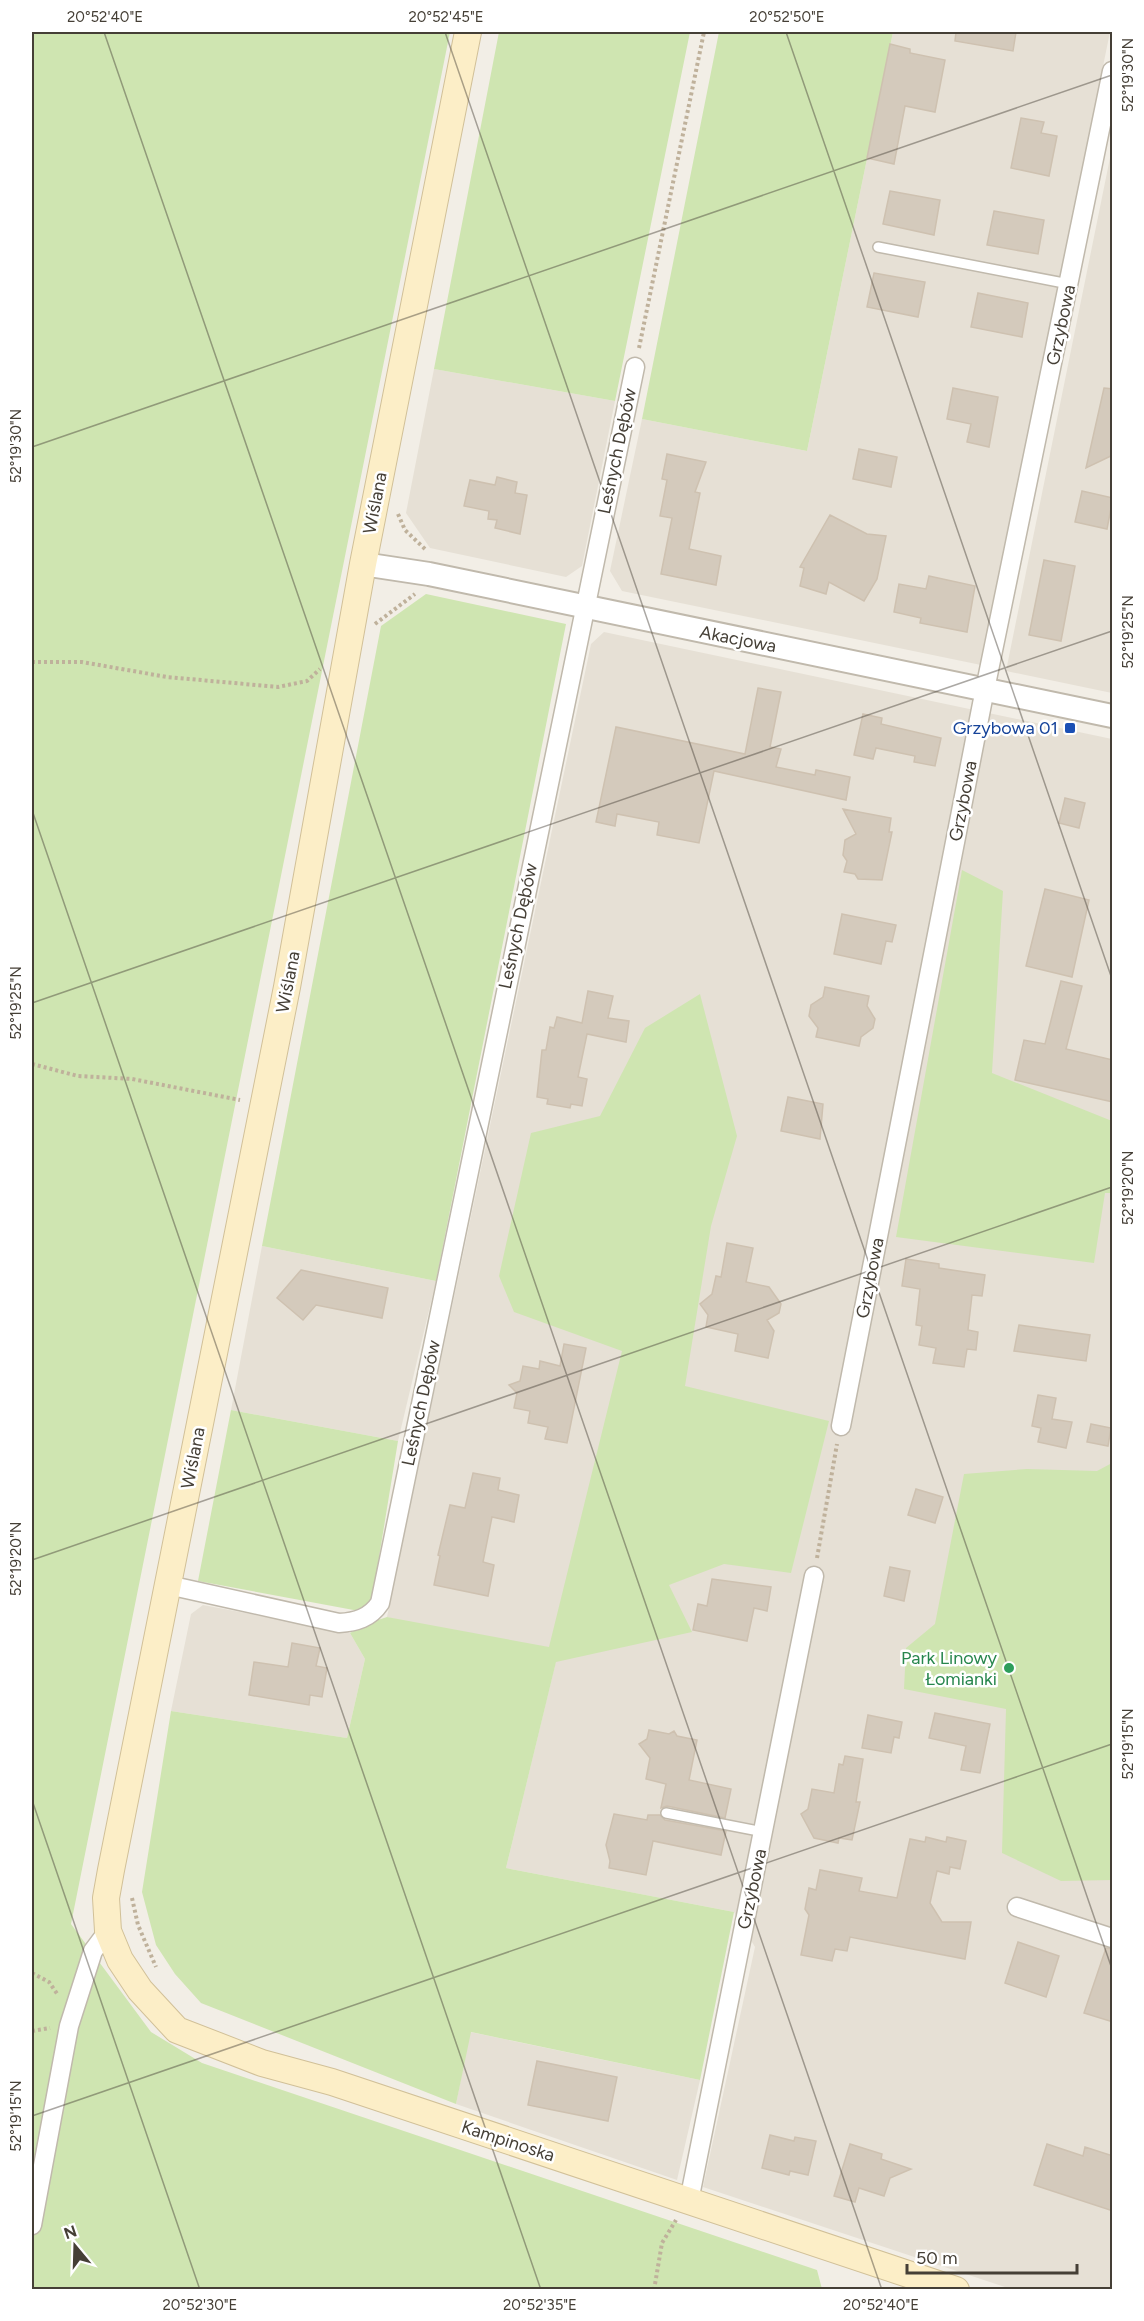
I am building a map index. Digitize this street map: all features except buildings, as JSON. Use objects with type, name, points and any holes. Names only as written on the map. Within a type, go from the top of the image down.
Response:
[{"type":"main road","name":"Wiślana","points":[[108,1931],[106,1898],[264,1105],[363,564],[468,32]]},
{"type":"main road","name":"Kampinoska","points":[[108,1931],[120,1960],[140,1990],[177,2030],[262,2063],[342,2086],[956,2289]]},
{"type":"street","name":"Grzybowa","points":[[841,1426],[986,689],[1113,71]]},
{"type":"street","name":"Leśnych Dębów","points":[[168,1585],[339,1623],[355,1622],[374,1613],[380,1603],[635,367]]},
{"type":"street","name":"Akacjowa","points":[[363,564],[429,574],[1113,716]]},
{"type":"street","name":"Grzybowa","points":[[689,2201],[813,1576]]},
{"type":"street","points":[[1017,1907],[1113,1938]]},
{"type":"street","points":[[32,2225],[72,2016],[93,1951],[108,1931]]},
{"type":"lane","points":[[878,247],[1069,284]]},
{"type":"lane","points":[[666,1813],[764,1832]]},
{"type":"path","name":"Leśnych Dębów","points":[[635,367],[704,32]]},
{"type":"path","points":[[374,625],[422,589],[429,574],[432,555],[405,530],[394,506]]},
{"type":"path","points":[[32,662],[82,662],[167,677],[278,687],[307,681],[325,663]]},
{"type":"path","points":[[32,1064],[78,1076],[132,1079],[264,1105]]},
{"type":"path","points":[[813,1576],[841,1426]]},
{"type":"path","points":[[134,1888],[132,1900],[138,1925],[159,1972]]},
{"type":"path","points":[[32,1973],[49,1982],[72,2016]]},
{"type":"path","points":[[654,2289],[662,2243],[689,2201]]},
{"type":"shaded area","points":[[893,32],[1110,32],[981,665],[622,591],[610,571],[642,419],[807,451]]},
{"type":"shaded area","points":[[1112,148],[1112,693],[1006,671]]},
{"type":"shaded area","points":[[434,369],[615,401],[582,566],[566,577],[430,548],[406,513]]},
{"type":"shaded area","points":[[604,632],[1112,739],[1112,2289],[1011,2289],[703,2187],[755,1947],[734,1912],[506,1868],[556,1661],[387,1617],[591,644]]},
{"type":"shaded area","points":[[262,1246],[436,1281],[398,1441],[231,1410]]},
{"type":"shaded area","points":[[203,1605],[350,1633],[365,1659],[347,1738],[171,1711],[191,1614]]},
{"type":"shaded area","points":[[470,2032],[700,2080],[677,2180],[456,2104]]},
{"type":"green space","points":[[32,32],[450,32],[71,1924],[151,2032],[202,2063],[817,2270],[822,2289],[32,2290]]},
{"type":"green space","points":[[499,32],[690,32],[615,401],[434,369]]},
{"type":"green space","points":[[719,32],[893,32],[807,451],[642,419]]},
{"type":"green space","points":[[426,594],[566,624],[436,1281],[262,1246],[381,626]]},
{"type":"green space","points":[[962,870],[1003,891],[992,1073],[1112,1121],[1112,1193],[1105,1193],[1094,1263],[896,1237]]},
{"type":"green space","points":[[700,994],[737,1136],[711,1226],[685,1386],[829,1421],[791,1573],[724,1564],[669,1585],[692,1632],[556,1662],[506,1868],[734,1912],[700,2080],[471,2032],[456,2104],[201,2003],[175,1974],[156,1945],[142,1892],[171,1711],[347,1738],[365,1659],[350,1633],[366,1624],[387,1617],[549,1647],[622,1351],[514,1312],[499,1276],[531,1133],[600,1116],[645,1028]]},
{"type":"green space","points":[[231,1410],[398,1441],[371,1606],[359,1611],[198,1581]]},
{"type":"green space","name":"Park Linowy Łomianki","points":[[1112,1463],[1112,1880],[1061,1881],[1002,1853],[1006,1709],[904,1689],[906,1648],[935,1624],[964,1474],[1027,1469],[1097,1471]]},
{"type":"place","name":"Grzybowa 01","points":[[1070,728]]},
{"type":"place","name":"Park Linowy Łomianki","points":[[1009,1668]]}]
